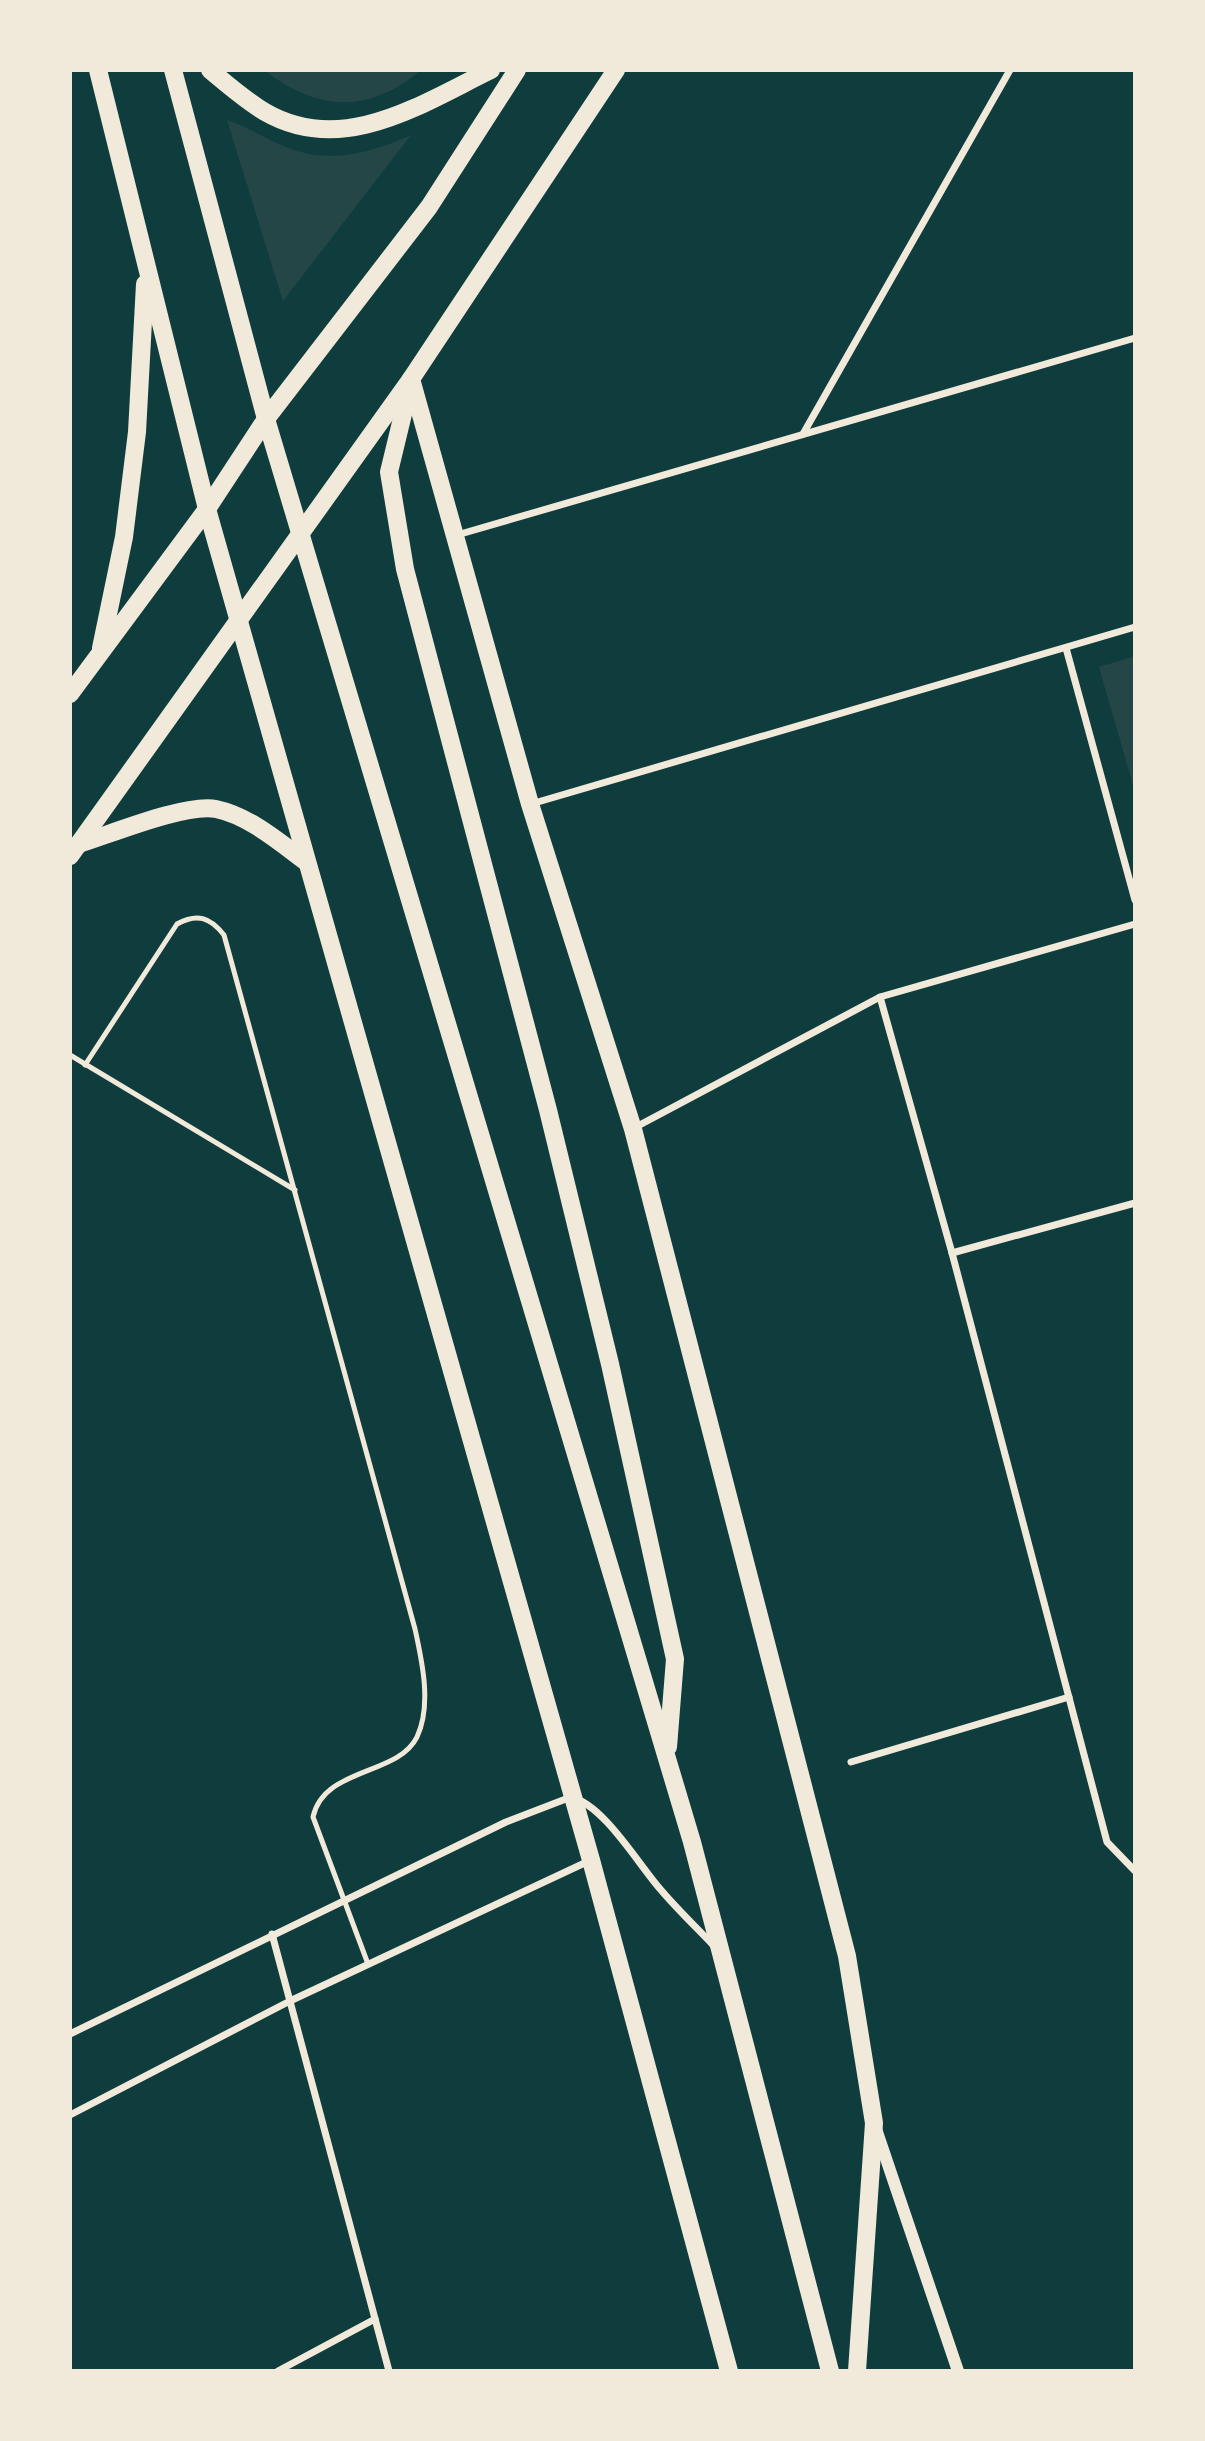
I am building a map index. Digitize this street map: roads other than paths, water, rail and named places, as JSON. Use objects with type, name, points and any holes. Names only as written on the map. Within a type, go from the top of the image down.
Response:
[{"type":"main road","points":[[98,70],[237,621],[591,1860],[729,2371]]},
{"type":"main road","points":[[173,70],[266,419],[692,1842],[830,2371]]},
{"type":"main road","points":[[210,70],[266,113],[301,127],[332,130],[367,127],[407,112],[491,70]]},
{"type":"main road","points":[[70,694],[207,509],[266,419],[429,207],[517,70]]},
{"type":"main road","points":[[75,850],[411,379],[616,70]]},
{"type":"main road","points":[[100,653],[124,537],[137,432],[146,263]]},
{"type":"main road","points":[[411,379],[457,535],[530,804],[633,1129],[847,1955],[874,2123],[857,2371]]},
{"type":"main road","points":[[411,379],[390,472],[395,519],[405,569],[548,1110],[610,1364],[675,1659],[667,1758]]},
{"type":"main road","points":[[75,850],[183,811],[214,808],[240,818],[305,860]]},
{"type":"street","points":[[803,434],[1010,70]]},
{"type":"street","points":[[457,535],[1135,338]]},
{"type":"street","points":[[530,804],[1135,627]]},
{"type":"street","points":[[1066,648],[1135,900]]},
{"type":"street","points":[[633,1129],[880,997],[1135,924]]},
{"type":"street","points":[[880,997],[952,1253],[1107,1842],[1135,1871]]},
{"type":"street","points":[[952,1253],[1135,1203]]},
{"type":"street","points":[[851,1762],[1069,1697]]},
{"type":"street","points":[[70,2034],[506,1822],[571,1797],[580,1799],[597,1813],[660,1890],[719,1951]]},
{"type":"street","points":[[70,2115],[290,2001],[591,1860]]},
{"type":"street","points":[[272,1934],[389,2371]]},
{"type":"street","points":[[874,2123],[958,2371]]},
{"type":"street","points":[[278,2371],[375,2319]]},
{"type":"lane","points":[[85,1065],[177,924],[190,917],[204,917],[216,924],[224,935],[415,1629],[423,1667],[422,1718],[417,1736],[408,1749],[331,1788],[316,1805],[313,1817],[368,1964]]},
{"type":"lane","points":[[70,1055],[295,1190]]}]
